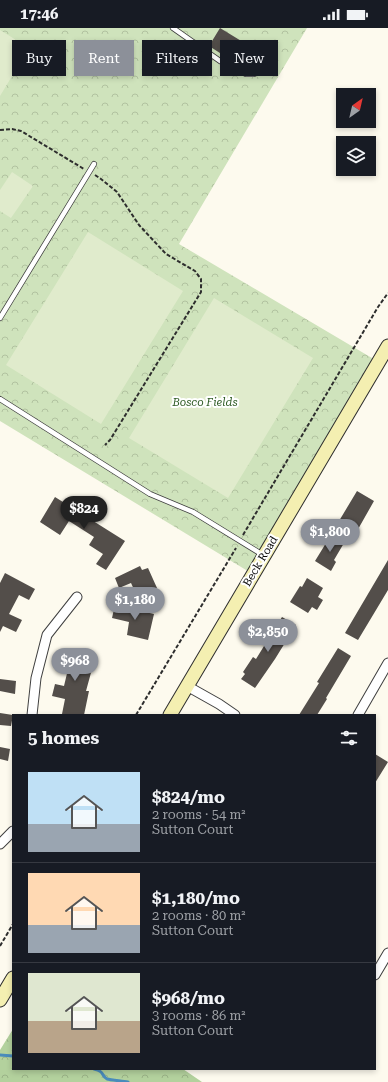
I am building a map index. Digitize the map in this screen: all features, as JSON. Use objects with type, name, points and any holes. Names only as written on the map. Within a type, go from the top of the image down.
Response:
[{"type":"main road","name":"Beck Road","points":[[171,714],[388,346]]},
{"type":"main road","points":[[0,1000],[12,980]]},
{"type":"street","points":[[32,714],[36,678],[46,635],[77,597]]},
{"type":"street","points":[[359,714],[388,663]]},
{"type":"street","points":[[187,686],[234,714]]},
{"type":"street","points":[[0,844],[12,832]]},
{"type":"street","points":[[376,973],[388,953]]},
{"type":"lane","points":[[173,28],[220,61]]},
{"type":"lane","points":[[0,318],[94,164]]},
{"type":"lane","points":[[0,399],[150,494],[193,512],[264,555]]},
{"type":"path","points":[[0,130],[12,128],[21,131],[102,179],[117,192],[138,225],[166,254],[195,271],[201,279],[201,292],[114,433],[105,445]]},
{"type":"path","points":[[137,714],[378,307],[388,293]]},
{"type":"path","points":[[0,946],[12,926]]},
{"type":"green space","name":"Bosco Fields","points":[[0,28],[307,28],[179,244],[377,361],[251,573],[0,421]]},
{"type":"green space","points":[[0,30],[16,40],[12,40],[12,76],[0,96]]},
{"type":"green space","points":[[12,172],[33,186],[11,218],[0,211],[0,190]]},
{"type":"green space","points":[[88,232],[183,291],[101,424],[6,365]]},
{"type":"green space","points":[[214,298],[313,358],[228,498],[129,438]]},
{"type":"green space","points":[[12,1031],[12,1070],[184,1070],[202,1082],[0,1082],[0,1050]]},
{"type":"building","points":[[220,28],[240,40],[220,40],[220,53],[212,48],[212,41]]},
{"type":"building","points":[[357,491],[374,501],[357,531],[339,521]]},
{"type":"building","points":[[55,497],[125,541],[106,570],[96,564],[103,554],[89,545],[94,537],[69,521],[60,535],[40,522]]},
{"type":"building","points":[[331,535],[344,543],[334,560],[336,562],[331,571],[315,561]]},
{"type":"building","points":[[388,560],[388,590],[358,640],[345,633]]},
{"type":"building","points":[[140,566],[142,570],[148,568],[157,588],[138,598],[131,583],[119,588],[115,578]]},
{"type":"building","points":[[5,573],[35,589],[29,600],[19,595],[9,614],[22,620],[16,632],[3,626],[0,632],[0,583]]},
{"type":"building","points":[[307,578],[323,588],[318,597],[323,600],[317,610],[312,607],[308,613],[290,602]]},
{"type":"building","points":[[115,605],[154,614],[148,640],[127,635],[129,622],[112,618]]},
{"type":"building","points":[[282,617],[296,625],[255,688],[241,679],[245,674],[243,672],[253,657],[256,659]]},
{"type":"building","points":[[338,648],[351,656],[318,714],[300,714],[319,683],[317,682]]},
{"type":"building","points":[[61,649],[95,658],[86,691],[89,691],[84,714],[62,714],[65,699],[52,696],[55,684],[64,686],[69,665],[57,662]]},
{"type":"building","points":[[0,679],[16,681],[15,694],[0,691]]},
{"type":"building","points":[[0,713],[12,715],[11,726],[0,725]]},
{"type":"building","points":[[0,747],[10,749],[8,761],[0,759]]},
{"type":"building","points":[[376,755],[388,762],[376,781]]},
{"type":"waterway","points":[[0,1055],[12,1056]]},
{"type":"waterway","points":[[97,1070],[100,1071],[107,1079],[128,1082]]}]
